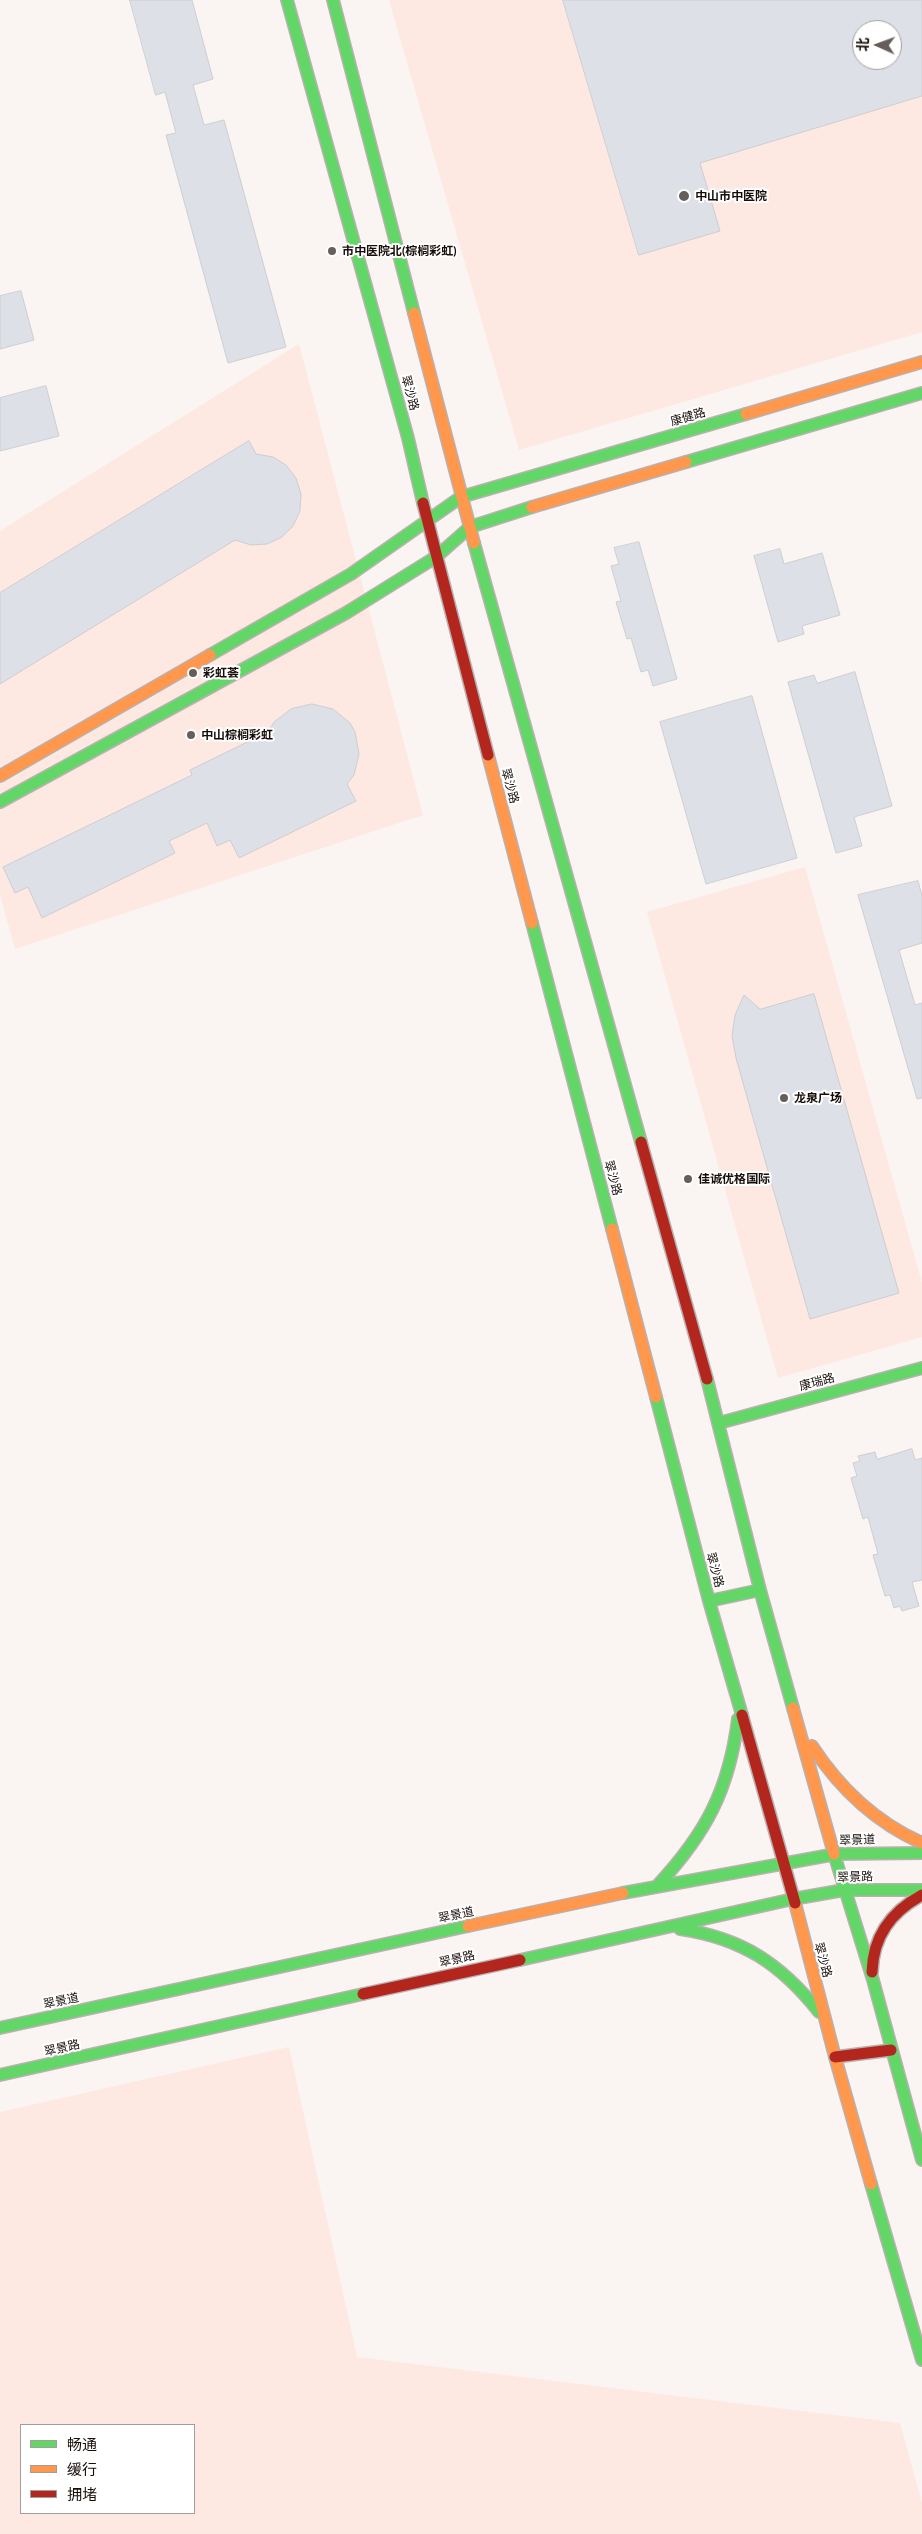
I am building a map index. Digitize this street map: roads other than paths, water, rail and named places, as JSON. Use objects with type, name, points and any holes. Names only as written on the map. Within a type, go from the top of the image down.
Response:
[{"type":"main road","name":"翠沙路","points":[[288,0],[408,438],[436,557],[709,1601],[785,1863],[835,2057],[922,2360]]},
{"type":"main road","name":"翠沙路","points":[[334,0],[461,498],[719,1423],[760,1590],[836,1854],[844,1890],[873,1980],[922,2160]]},
{"type":"main road","name":"康健路","points":[[143,710],[351,574],[461,498],[922,362]]},
{"type":"main road","points":[[0,776],[346,613],[436,557],[470,527],[521,510],[922,393]]},
{"type":"main road","points":[[0,802],[143,710]]},
{"type":"main road","name":"康瑞路","points":[[719,1423],[922,1368]]},
{"type":"main road","points":[[709,1601],[760,1590]]},
{"type":"main road","points":[[658,1885],[686,1856],[709,1822],[726,1785],[736,1746],[739,1706]]},
{"type":"main road","points":[[794,1708],[807,1737],[823,1763],[843,1788],[866,1809],[891,1827],[922,1843]]},
{"type":"main road","name":"翠景道","points":[[0,2028],[658,1885],[836,1854],[922,1853]]},
{"type":"main road","name":"翠景路","points":[[0,2076],[793,1899],[844,1890],[922,1890]]},
{"type":"main road","points":[[873,1980],[872,1962],[875,1944],[883,1928],[894,1913],[908,1902],[922,1895]]},
{"type":"main road","points":[[661,1927],[701,1931],[739,1943],[764,1958],[803,1989],[826,2022]]},
{"type":"main road","points":[[835,2057],[891,2050]]},
{"type":"place","name":"中山市中医院","points":[[684,196]]},
{"type":"place","name":"市中医院北(棕榈彩虹)","points":[[332,251]]},
{"type":"place","name":"彩虹荟","points":[[193,673]]},
{"type":"place","name":"中山棕榈彩虹","points":[[191,735]]},
{"type":"place","name":"龙泉广场","points":[[784,1098]]},
{"type":"place","name":"佳诚优格国际","points":[[688,1179]]}]
